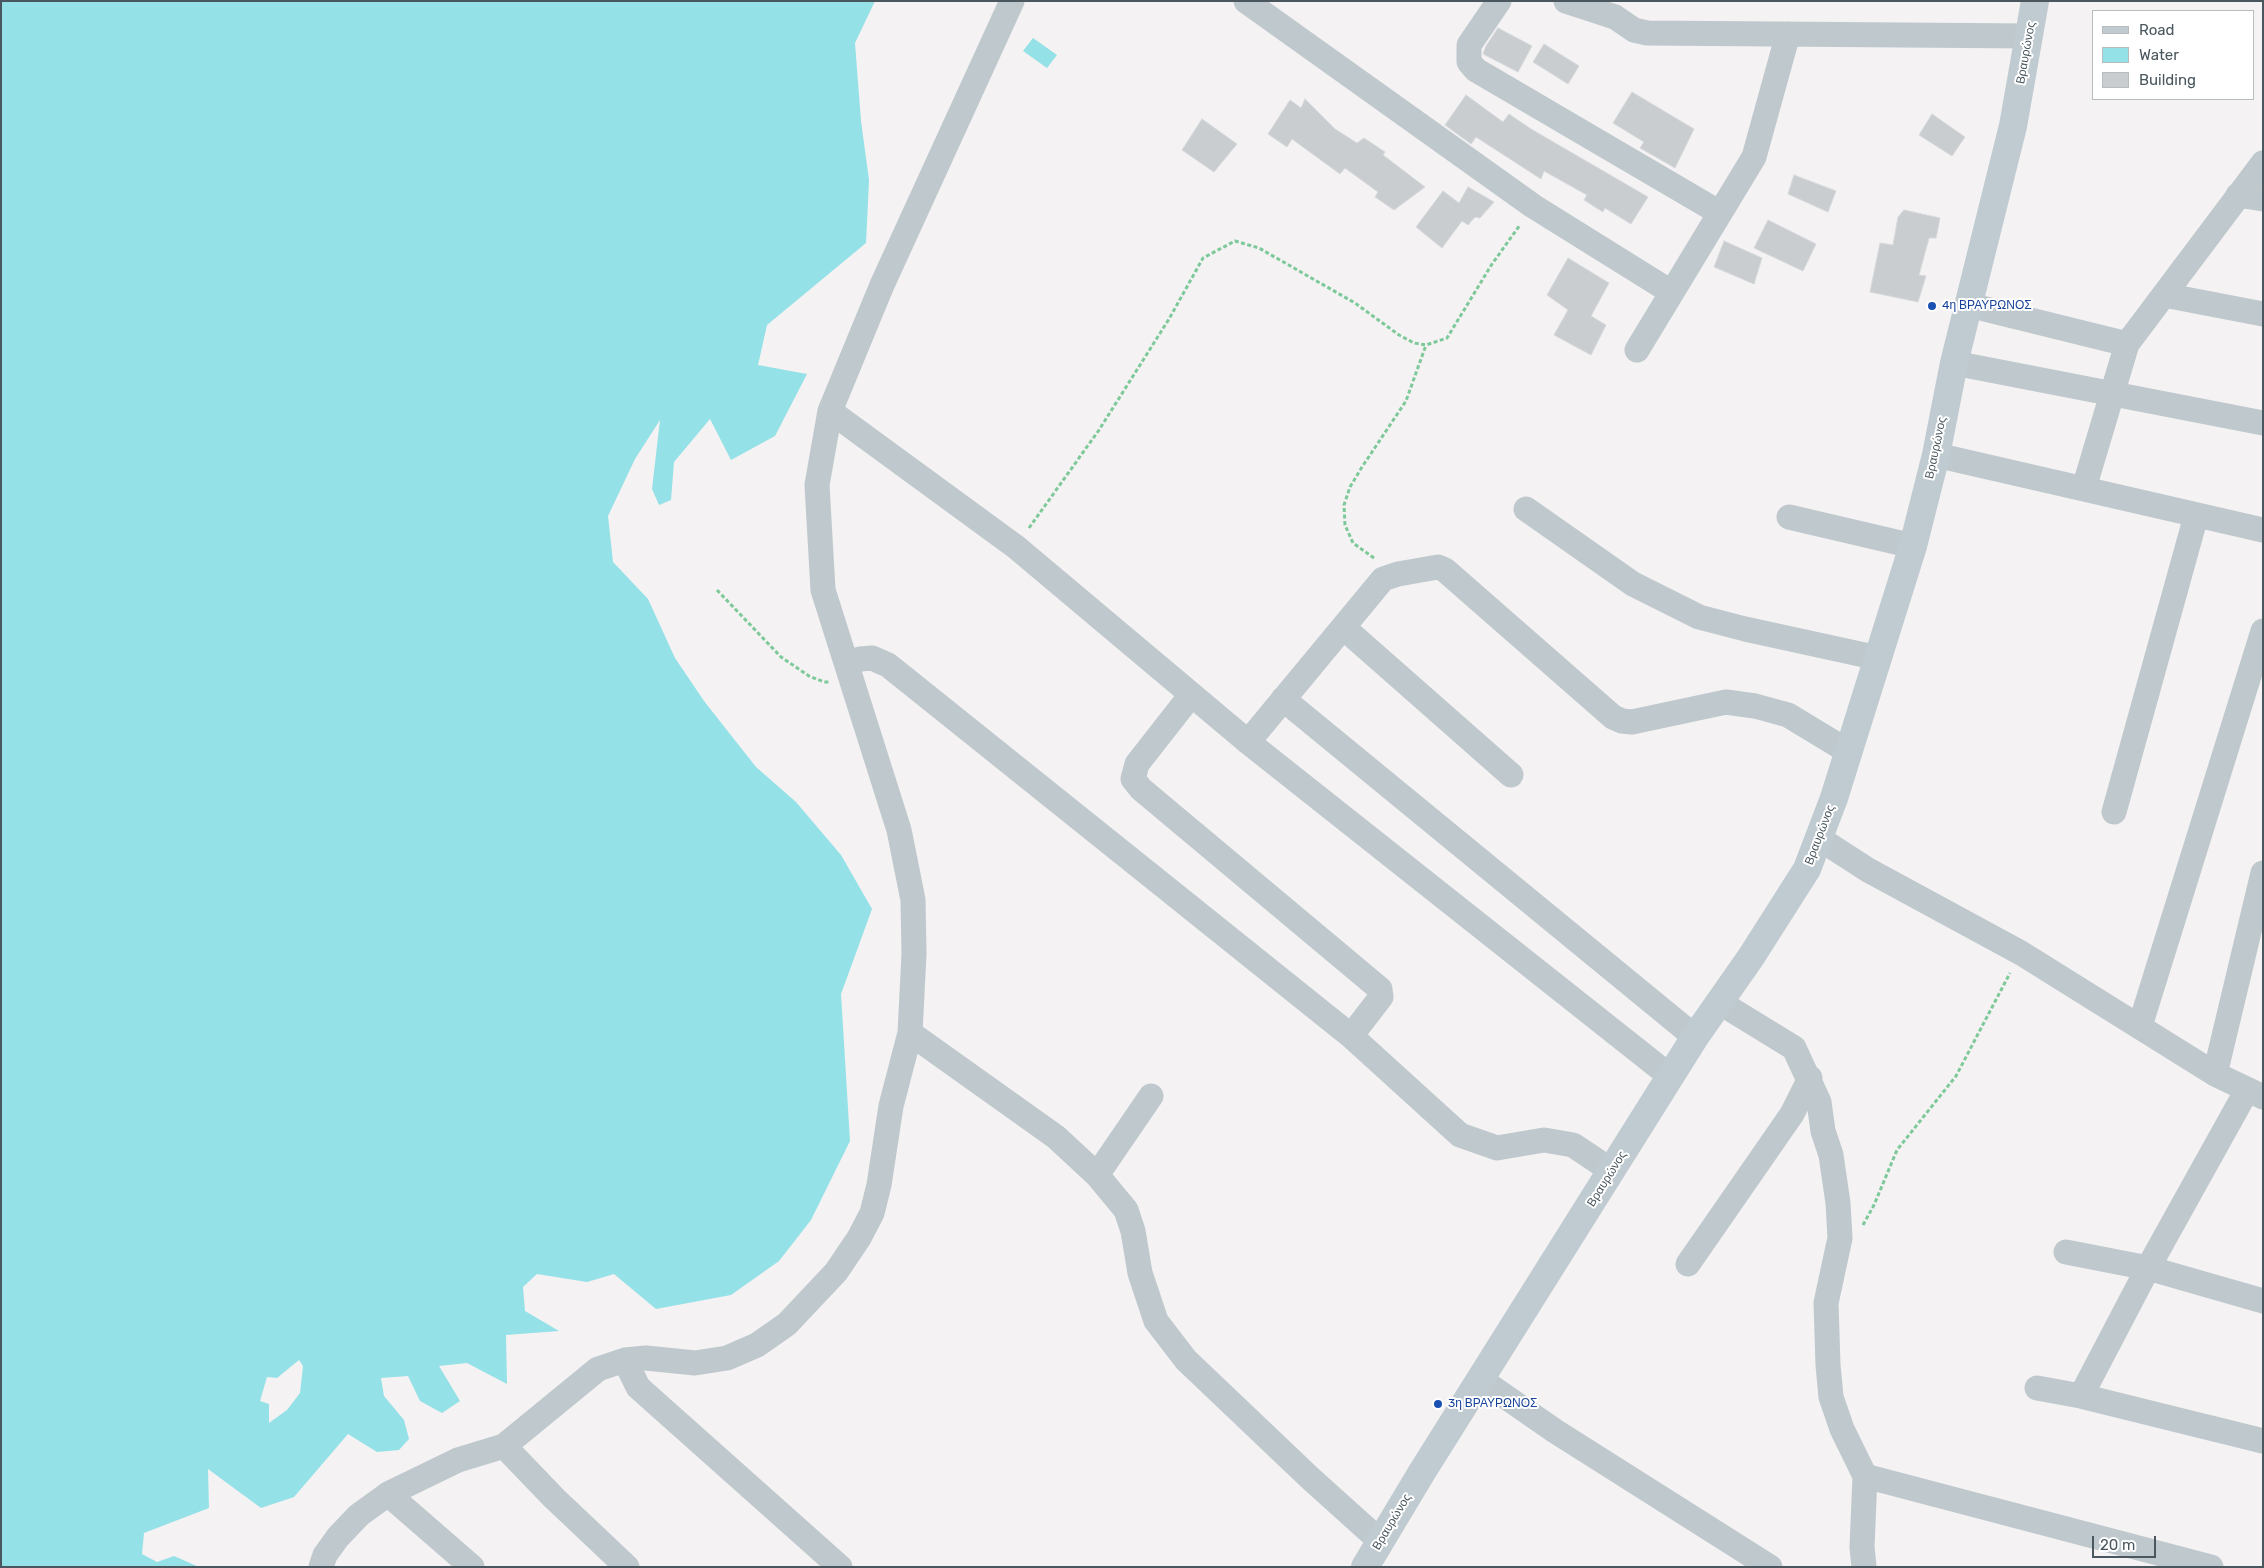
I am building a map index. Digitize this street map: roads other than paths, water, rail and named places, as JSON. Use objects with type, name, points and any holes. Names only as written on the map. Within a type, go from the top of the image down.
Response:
[{"type":"main road","name":"Βραυρώνος","points":[[1365,1567],[1480,1379],[1672,1077],[1695,1037],[1807,870],[1820,839],[1849,752],[1913,546],[1936,455],[1954,363],[2013,126],[2035,1]]},
{"type":"street","points":[[321,1567],[325,1555],[338,1537],[359,1515],[388,1494],[458,1460],[504,1446],[598,1369],[625,1360],[646,1358],[695,1363],[727,1358],[757,1345],[787,1324],[830,1278],[859,1238],[872,1213],[879,1185],[892,1106],[910,1033],[914,954],[913,900],[899,830],[823,590],[817,485],[830,412],[882,285],[1012,1]]},
{"type":"street","points":[[1246,1],[1533,206],[1671,292]]},
{"type":"street","points":[[1499,1],[1469,45],[1468,62],[1476,70],[1720,213]]},
{"type":"street","points":[[1566,1],[1619,9],[1634,30],[1647,33],[2030,36]]},
{"type":"street","points":[[1637,350],[1754,157],[1788,34]]},
{"type":"street","points":[[2084,488],[2127,344],[2263,163]]},
{"type":"street","points":[[2238,195],[2263,199]]},
{"type":"street","points":[[2164,295],[2263,314]]},
{"type":"street","points":[[1969,305],[2127,344]]},
{"type":"street","points":[[1954,363],[2263,423]]},
{"type":"street","points":[[830,412],[1016,547],[1248,742],[1672,1077]]},
{"type":"street","points":[[1936,455],[2263,530]]},
{"type":"street","points":[[1526,510],[1634,584],[1700,617],[1745,629],[1878,658]]},
{"type":"street","points":[[2114,812],[2196,516]]},
{"type":"street","points":[[1789,517],[1913,546]]},
{"type":"street","points":[[1248,742],[1383,579],[1398,574],[1438,567],[1446,570],[1613,717],[1622,721],[1632,722],[1726,702],[1755,706],[1788,715],[1849,752]]},
{"type":"street","points":[[1344,628],[1511,774]]},
{"type":"street","points":[[2140,1026],[2263,632]]},
{"type":"street","points":[[848,665],[860,659],[872,658],[888,665],[1351,1036],[1460,1135],[1497,1148],[1544,1140],[1573,1145],[1612,1171]]},
{"type":"street","points":[[1191,695],[1137,764],[1133,779],[1141,789],[1380,989],[1381,997],[1351,1036]]},
{"type":"street","points":[[1283,699],[1695,1037]]},
{"type":"street","points":[[1820,839],[1868,870],[2021,953],[2215,1074],[2255,1093],[2148,1268],[2081,1396]]},
{"type":"street","points":[[2215,1074],[2263,873]]},
{"type":"street","points":[[1720,1002],[1794,1048],[1810,1078],[1819,1102],[1823,1131],[1831,1155],[1838,1203],[1840,1238],[1826,1304],[1831,1397],[1842,1429],[1865,1476],[1862,1547],[1864,1567]]},
{"type":"street","points":[[910,1033],[1056,1137],[1097,1175],[1126,1210],[1133,1231],[1140,1273],[1156,1321],[1186,1360],[1310,1478],[1380,1541]]},
{"type":"street","points":[[1688,1264],[1792,1114],[1810,1078]]},
{"type":"street","points":[[1097,1175],[1151,1096]]},
{"type":"street","points":[[2066,1252],[2148,1268],[2262,1298]]},
{"type":"street","points":[[625,1360],[638,1386],[648,1396],[840,1567]]},
{"type":"street","points":[[1480,1379],[1555,1431],[1770,1567]]},
{"type":"street","points":[[2037,1388],[2081,1396],[2263,1441]]},
{"type":"street","points":[[504,1446],[554,1498],[628,1567]]},
{"type":"street","points":[[1865,1476],[2174,1562],[2212,1567]]},
{"type":"street","points":[[388,1494],[472,1567]]},
{"type":"water","points":[[1,1],[875,1],[855,43],[861,121],[869,180],[866,243],[767,325],[758,365],[807,374],[775,436],[731,460],[710,419],[674,462],[671,500],[659,505],[652,489],[660,420],[635,459],[608,516],[613,562],[648,599],[675,658],[704,701],[756,767],[796,802],[841,855],[872,909],[841,994],[850,1141],[811,1220],[779,1261],[731,1295],[656,1309],[614,1274],[587,1282],[537,1274],[523,1287],[525,1311],[559,1331],[506,1335],[507,1384],[467,1363],[439,1366],[460,1401],[442,1413],[420,1401],[408,1376],[381,1378],[384,1396],[404,1420],[409,1439],[399,1450],[377,1452],[348,1434],[294,1497],[261,1508],[208,1469],[209,1508],[144,1533],[142,1554],[157,1562],[174,1556],[199,1567],[1,1567]],"holes":[[[299,1360],[303,1366],[300,1393],[287,1410],[269,1423],[269,1404],[260,1401],[267,1377],[277,1378]]]},
{"type":"water","points":[[1033,38],[1057,55],[1047,68],[1023,51]]},
{"type":"place","name":"4η ΒΡΑΥΡΩΝΟΣ","points":[[1932,306]]},
{"type":"place","name":"3η ΒΡΑΥΡΩΝΟΣ","points":[[1438,1404]]}]
